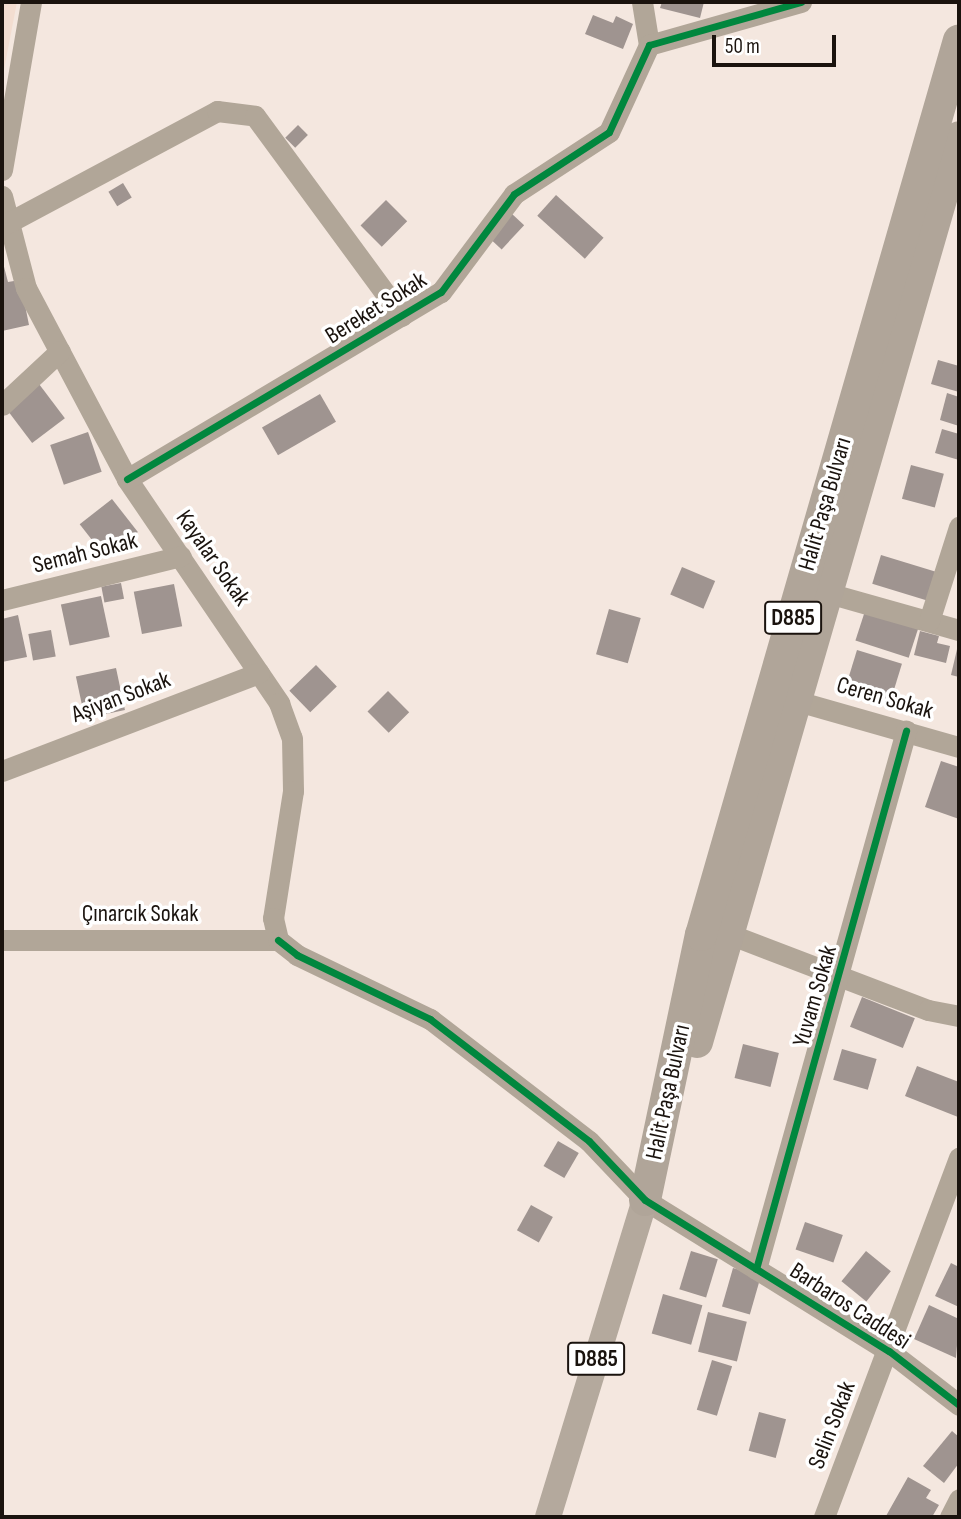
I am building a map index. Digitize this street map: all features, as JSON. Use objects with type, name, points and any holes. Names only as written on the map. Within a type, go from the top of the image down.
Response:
[{"type":"highway","name":"Halit Paşa Bulvarı","points":[[645,1200],[701,935],[959,40]]},
{"type":"highway","name":"Halit Paşa Bulvarı","points":[[645,1200],[729,934],[959,137]]},
{"type":"main road","name":"D885","points":[[548,1517],[645,1200]]},
{"type":"street","points":[[2,170],[31,2]]},
{"type":"street","points":[[642,2],[649,45],[801,2]]},
{"type":"street","name":"Bereket Sokak","points":[[128,479],[441,292],[514,194],[609,132],[649,45]]},
{"type":"street","points":[[5,224],[217,111],[255,116],[402,316]]},
{"type":"street","name":"Kayalar Sokak","points":[[2,197],[5,224],[26,288],[128,479],[279,703],[292,737],[293,791],[273,918],[278,940]]},
{"type":"street","points":[[2,405],[60,351]]},
{"type":"street","points":[[929,621],[959,527]]},
{"type":"street","name":"Semah Sokak","points":[[2,600],[181,556]]},
{"type":"street","points":[[828,593],[959,630]]},
{"type":"street","name":"Aşiyan Sokak","points":[[2,771],[259,673]]},
{"type":"street","name":"Ceren Sokak","points":[[797,701],[959,747]]},
{"type":"street","name":"Yuvam Sokak","points":[[756,1269],[841,977],[906,731]]},
{"type":"street","points":[[729,934],[928,1010],[959,1016]]},
{"type":"street","name":"Çınarcık Sokak","points":[[2,940],[278,940]]},
{"type":"street","name":"Barbaros Caddesi","points":[[278,940],[297,955],[429,1018],[589,1141],[645,1200],[889,1351],[959,1405]]},
{"type":"street","name":"Selin Sokak","points":[[832,1514],[959,1158]]},
{"type":"street","points":[[950,1517],[959,1499]]},
{"type":"shaded area","points":[[2,2],[17,2],[2,80]]},
{"type":"building","points":[[662,2],[704,2],[700,18],[660,8]]},
{"type":"building","points":[[593,15],[613,23],[616,16],[633,24],[623,49],[585,34]]},
{"type":"building","points":[[298,125],[308,135],[295,148],[285,138]]},
{"type":"building","points":[[123,183],[132,198],[117,206],[108,192]]},
{"type":"building","points":[[556,195],[604,238],[585,259],[537,216]]},
{"type":"building","points":[[386,200],[407,221],[382,247],[361,225]]},
{"type":"building","points":[[511,213],[524,225],[502,249],[488,237]]},
{"type":"building","points":[[2,259],[8,282],[20,280],[29,325],[2,331]]},
{"type":"building","points":[[938,360],[959,366],[959,392],[931,384]]},
{"type":"building","points":[[39,384],[65,418],[32,443],[6,409]]},
{"type":"building","points":[[947,393],[959,397],[959,426],[940,420]]},
{"type":"building","points":[[320,394],[336,422],[278,455],[262,428]]},
{"type":"building","points":[[942,429],[959,434],[959,460],[935,453]]},
{"type":"building","points":[[88,432],[102,472],[64,485],[50,445]]},
{"type":"building","points":[[911,465],[944,474],[935,508],[902,499]]},
{"type":"building","points":[[112,499],[138,532],[106,557],[80,524]]},
{"type":"building","points":[[881,555],[937,572],[929,601],[872,584]]},
{"type":"building","points":[[682,567],[715,581],[703,609],[670,595]]},
{"type":"building","points":[[121,583],[124,599],[104,603],[101,587]]},
{"type":"building","points":[[174,584],[182,626],[142,634],[134,592]]},
{"type":"building","points":[[101,596],[110,637],[70,646],[61,605]]},
{"type":"building","points":[[609,609],[641,618],[628,663],[596,654]]},
{"type":"building","points":[[865,611],[918,628],[909,658],[855,640]]},
{"type":"building","points":[[18,615],[27,657],[2,662],[2,619]]},
{"type":"building","points":[[51,630],[56,657],[33,661],[28,634]]},
{"type":"building","points":[[920,631],[939,636],[937,643],[950,646],[946,663],[914,655]]},
{"type":"building","points":[[959,645],[959,677],[951,675]]},
{"type":"building","points":[[857,650],[902,664],[889,705],[844,691]]},
{"type":"building","points":[[316,665],[337,687],[310,712],[289,691]]},
{"type":"building","points":[[116,668],[125,710],[85,719],[76,677]]},
{"type":"building","points":[[388,691],[409,712],[389,733],[367,712]]},
{"type":"building","points":[[941,761],[959,767],[959,819],[925,807]]},
{"type":"building","points":[[862,997],[915,1018],[903,1048],[850,1027]]},
{"type":"building","points":[[743,1044],[779,1053],[770,1087],[735,1078]]},
{"type":"building","points":[[842,1049],[877,1059],[868,1090],[833,1080]]},
{"type":"building","points":[[917,1066],[959,1082],[958,1117],[905,1096]]},
{"type":"building","points":[[558,1141],[579,1153],[564,1178],[544,1166]]},
{"type":"building","points":[[531,1205],[553,1217],[539,1242],[517,1230]]},
{"type":"building","points":[[805,1222],[843,1235],[833,1262],[796,1249]]},
{"type":"building","points":[[691,1251],[718,1259],[706,1297],[679,1289]]},
{"type":"building","points":[[866,1251],[891,1271],[866,1301],[841,1281]]},
{"type":"building","points":[[951,1263],[959,1267],[959,1307],[935,1296]]},
{"type":"building","points":[[733,1268],[761,1276],[750,1314],[722,1306]]},
{"type":"building","points":[[663,1294],[702,1305],[691,1345],[652,1333]]},
{"type":"building","points":[[929,1305],[959,1319],[956,1358],[914,1339]]},
{"type":"building","points":[[708,1312],[747,1322],[737,1361],[698,1352]]},
{"type":"building","points":[[712,1360],[732,1366],[717,1416],[697,1410]]},
{"type":"building","points":[[759,1412],[786,1419],[776,1458],[749,1451]]},
{"type":"building","points":[[952,1431],[959,1437],[959,1463],[944,1483],[923,1466]]},
{"type":"building","points":[[908,1477],[931,1490],[926,1498],[939,1505],[932,1517],[886,1516]]},
{"type":"cycle path","points":[[127,479],[441,292],[514,194],[609,132],[649,45],[801,2]]},
{"type":"cycle path","points":[[756,1269],[906,731]]},
{"type":"cycle path","points":[[278,940],[297,955],[430,1019],[589,1141],[645,1200],[889,1351],[959,1405]]}]
